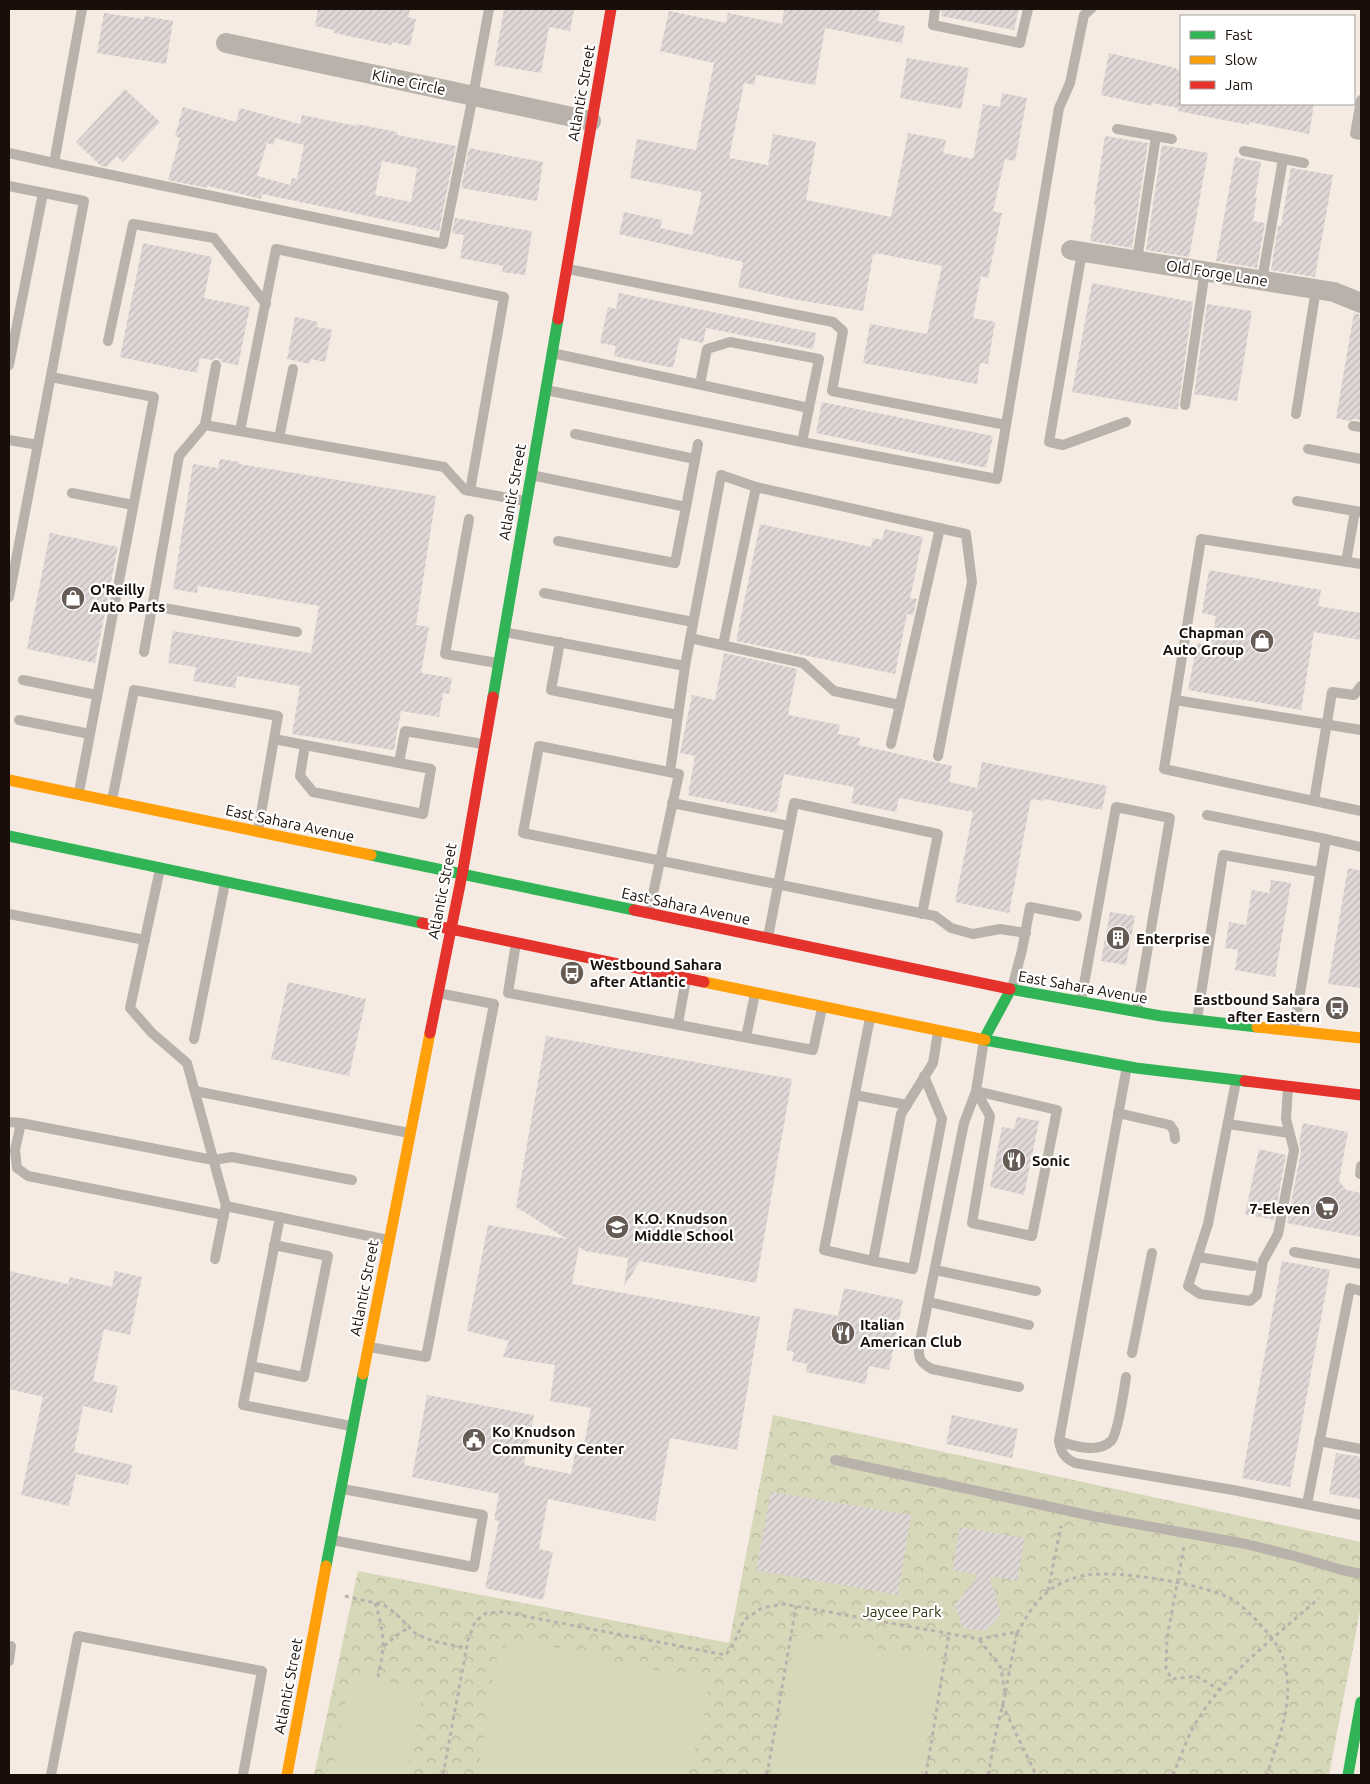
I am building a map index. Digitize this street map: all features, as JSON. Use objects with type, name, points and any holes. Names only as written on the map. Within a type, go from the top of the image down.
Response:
[{"type":"main road","name":"Atlantic Street","points":[[287,1775],[388,1240],[462,875],[611,9]]},
{"type":"main road","name":"East Sahara Avenue","points":[[9,780],[648,914],[1080,1002],[1197,1020],[1361,1038]]},
{"type":"main road","points":[[9,836],[938,1031],[1126,1066],[1361,1095]]},
{"type":"main road","points":[[984,1039],[1012,989]]},
{"type":"main road","points":[[1348,1775],[1361,1706]]},
{"type":"street","name":"Kline Circle","points":[[226,43],[592,121]]},
{"type":"street","name":"Old Forge Lane","points":[[1076,251],[1334,292],[1361,303]]},
{"type":"lane","points":[[54,162],[82,9]]},
{"type":"lane","points":[[9,153],[443,244],[489,9]]},
{"type":"lane","points":[[935,9],[933,26],[1020,43],[1028,9]]},
{"type":"lane","points":[[545,390],[997,480],[1059,108],[1070,83],[1084,15],[1090,9]]},
{"type":"lane","points":[[1361,100],[1355,134],[1361,135]]},
{"type":"lane","points":[[1117,129],[1172,139]]},
{"type":"lane","points":[[1137,260],[1156,136]]},
{"type":"lane","points":[[1244,151],[1304,163]]},
{"type":"lane","points":[[1262,280],[1282,159]]},
{"type":"lane","points":[[9,186],[84,201],[9,597]]},
{"type":"lane","points":[[9,365],[43,193]]},
{"type":"lane","points":[[108,341],[132,224],[214,238],[266,304]]},
{"type":"lane","points":[[240,431],[276,249],[504,297],[470,491]]},
{"type":"lane","points":[[1076,251],[1049,442],[1063,445],[1126,422]]},
{"type":"lane","points":[[566,268],[833,322],[843,331],[832,391],[1006,425]]},
{"type":"lane","points":[[1185,405],[1205,271]]},
{"type":"lane","points":[[1296,414],[1316,289]]},
{"type":"lane","points":[[700,384],[707,349],[730,342],[819,359],[802,442]]},
{"type":"lane","points":[[552,353],[809,408]]},
{"type":"lane","points":[[144,652],[179,456],[205,425],[216,365]]},
{"type":"lane","points":[[279,438],[293,369]]},
{"type":"lane","points":[[51,377],[154,397],[79,794]]},
{"type":"lane","points":[[205,425],[444,467],[465,490],[526,501]]},
{"type":"lane","points":[[575,434],[695,459]]},
{"type":"lane","points":[[9,440],[38,446]]},
{"type":"lane","points":[[558,540],[675,563],[698,444]]},
{"type":"lane","points":[[1308,449],[1361,458]]},
{"type":"lane","points":[[530,475],[686,507]]},
{"type":"lane","points":[[670,772],[685,666],[721,475],[756,487],[966,534],[972,582],[938,756]]},
{"type":"lane","points":[[723,645],[756,487]]},
{"type":"lane","points":[[72,493],[133,505]]},
{"type":"lane","points":[[1297,501],[1358,512],[1346,562]]},
{"type":"lane","points":[[469,519],[445,654],[498,664]]},
{"type":"lane","points":[[891,744],[940,528]]},
{"type":"lane","points":[[1361,564],[1201,539],[1164,769],[1361,811]]},
{"type":"lane","points":[[544,593],[693,622]]},
{"type":"lane","points":[[153,606],[297,632]]},
{"type":"lane","points":[[503,632],[685,666]]},
{"type":"lane","points":[[690,638],[803,662],[834,691],[900,706]]},
{"type":"lane","points":[[560,642],[552,690],[678,715]]},
{"type":"lane","points":[[23,680],[97,694]]},
{"type":"lane","points":[[1314,801],[1332,692],[1354,695],[1361,686]]},
{"type":"lane","points":[[112,801],[134,690],[278,716],[258,832]]},
{"type":"lane","points":[[1175,700],[1361,730]]},
{"type":"lane","points":[[19,720],[90,734]]},
{"type":"lane","points":[[399,763],[405,731],[484,744]]},
{"type":"lane","points":[[274,739],[430,769],[423,814],[313,792],[300,776],[305,745]]},
{"type":"lane","points":[[648,914],[660,860],[672,803],[679,774],[539,746],[522,833],[660,860],[935,916],[950,928],[973,934],[1000,929],[1026,933]]},
{"type":"lane","points":[[672,803],[790,826]]},
{"type":"lane","points":[[768,938],[794,803],[938,834],[922,914]]},
{"type":"lane","points":[[1080,1002],[1116,807],[1170,818],[1137,1012]]},
{"type":"lane","points":[[1207,815],[1361,847]]},
{"type":"lane","points":[[1294,1030],[1326,839]]},
{"type":"lane","points":[[1197,1020],[1223,855],[1320,872]]},
{"type":"lane","points":[[160,868],[130,1008],[152,1033],[187,1063],[225,1210],[215,1259]]},
{"type":"lane","points":[[194,1039],[225,882]]},
{"type":"lane","points":[[1012,989],[1026,933],[1030,907],[1077,916]]},
{"type":"lane","points":[[9,914],[144,940]]},
{"type":"lane","points":[[368,1347],[426,1357],[494,1004],[508,992],[516,942]]},
{"type":"lane","points":[[678,1024],[686,978]]},
{"type":"lane","points":[[508,992],[813,1050],[822,1006]]},
{"type":"lane","points":[[437,993],[494,1004]]},
{"type":"lane","points":[[746,1037],[755,993]]},
{"type":"lane","points":[[870,1017],[824,1250],[913,1269],[942,1119],[924,1076]]},
{"type":"lane","points":[[873,1260],[901,1114],[932,1063],[938,1031]]},
{"type":"lane","points":[[984,1039],[976,1091],[964,1123],[918,1357],[923,1364],[932,1369],[1018,1387]]},
{"type":"lane","points":[[1126,1066],[1059,1441],[1061,1452],[1066,1459],[1074,1463],[1233,1490],[1361,1515]]},
{"type":"lane","points":[[1236,1080],[1208,1224],[1188,1286],[1200,1294],[1250,1301],[1257,1295],[1263,1261],[1278,1234],[1294,1150],[1286,1119],[1288,1086]]},
{"type":"lane","points":[[194,1090],[410,1133]]},
{"type":"lane","points":[[976,1091],[1057,1110],[1032,1236],[972,1223],[990,1116],[976,1091]]},
{"type":"lane","points":[[855,1095],[907,1105]]},
{"type":"lane","points":[[1118,1113],[1170,1125],[1174,1131],[1175,1139]]},
{"type":"lane","points":[[9,1122],[213,1160],[232,1157],[352,1180]]},
{"type":"lane","points":[[21,1123],[15,1150],[17,1168],[28,1176],[225,1210],[280,1217],[388,1240]]},
{"type":"lane","points":[[1228,1124],[1289,1133]]},
{"type":"lane","points":[[1361,1166],[1361,1174]]},
{"type":"lane","points":[[280,1217],[243,1405],[353,1427]]},
{"type":"lane","points":[[250,1366],[304,1377],[306,1368],[328,1256],[274,1246]]},
{"type":"lane","points":[[1132,1353],[1152,1252]]},
{"type":"lane","points":[[1294,1252],[1361,1264]]},
{"type":"lane","points":[[1198,1257],[1253,1266]]},
{"type":"lane","points":[[935,1270],[1036,1291]]},
{"type":"lane","points":[[1307,1504],[1350,1288],[1361,1291]]},
{"type":"lane","points":[[929,1302],[1030,1325]]},
{"type":"lane","points":[[1059,1441],[1074,1446],[1089,1447],[1102,1446],[1111,1441],[1116,1430],[1126,1377]]},
{"type":"lane","points":[[1319,1441],[1361,1449]]},
{"type":"lane","points":[[835,1460],[1092,1516],[1246,1544],[1361,1574]]},
{"type":"lane","points":[[331,1539],[474,1568],[483,1515],[341,1488]]},
{"type":"lane","points":[[51,1775],[78,1636],[262,1671],[243,1775]]},
{"type":"lane","points":[[9,1646],[11,1646],[9,1660]]},
{"type":"path","points":[[1048,1592],[1061,1526]]},
{"type":"path","points":[[1184,1547],[1167,1638],[1166,1668],[1172,1679],[1196,1676],[1220,1690]]},
{"type":"path","points":[[988,1775],[1002,1704],[1010,1680],[1012,1658],[1017,1648],[1017,1632],[1027,1616],[1048,1592],[1067,1581],[1087,1575],[1114,1573],[1176,1583],[1231,1598],[1269,1634],[1281,1653],[1288,1695],[1285,1718],[1267,1775]]},
{"type":"path","points":[[345,1596],[384,1606],[395,1613],[416,1634],[433,1642],[466,1648]]},
{"type":"path","points":[[1173,1775],[1199,1717],[1220,1690],[1247,1661],[1319,1598]]},
{"type":"path","points":[[375,1603],[384,1646],[378,1677]]},
{"type":"path","points":[[443,1775],[466,1648],[475,1622],[486,1613],[504,1612],[726,1655],[735,1641],[744,1620],[762,1608],[784,1604],[979,1639],[1017,1632]]},
{"type":"path","points":[[767,1775],[796,1606]]},
{"type":"path","points":[[384,1646],[400,1632],[409,1628]]},
{"type":"path","points":[[926,1775],[949,1634]]},
{"type":"path","points":[[979,1639],[1001,1668],[1005,1694]]},
{"type":"path","points":[[1002,1704],[1036,1775]]},
{"type":"green space","name":"Jaycee Park","points":[[773,1415],[1361,1542],[1361,1606],[1329,1775],[314,1775],[358,1571],[729,1643]]},
{"type":"green space","points":[[795,1636],[941,1659],[921,1775],[771,1775]]},
{"type":"green space","points":[[517,1639],[710,1682],[703,1722],[694,1752],[681,1775],[478,1775],[498,1652]]},
{"type":"green space","points":[[351,1674],[423,1690],[407,1775],[342,1775],[332,1773]]},
{"type":"building","points":[[318,9],[410,9],[408,17],[416,19],[410,46],[392,42],[391,45],[334,33],[334,30],[315,26]]},
{"type":"building","points":[[504,9],[574,9],[570,31],[549,27],[541,73],[494,65]]},
{"type":"building","points":[[784,9],[880,9],[878,21],[905,26],[902,43],[825,28],[815,85],[756,75],[754,85],[744,83],[729,158],[768,165],[773,134],[816,142],[806,200],[891,217],[908,133],[946,140],[943,153],[973,159],[983,104],[1000,107],[1002,93],[1027,98],[1015,161],[1005,159],[993,211],[1002,213],[988,278],[981,276],[973,318],[995,322],[988,364],[980,363],[977,384],[863,363],[870,324],[927,334],[942,266],[876,253],[876,255],[873,255],[863,311],[792,299],[738,287],[743,262],[619,234],[624,212],[662,220],[660,228],[692,235],[702,192],[630,178],[637,139],[696,150],[714,63],[660,51],[669,11],[726,23],[728,13],[782,24]]},
{"type":"building","points":[[942,9],[1019,9],[1014,30],[941,16]]},
{"type":"building","points":[[104,13],[144,19],[144,16],[173,21],[166,64],[97,53]]},
{"type":"building","points":[[1109,53],[1180,70],[1180,105],[1314,105],[1309,134],[1249,122],[1249,125],[1178,111],[1178,108],[1152,103],[1152,106],[1101,95]]},
{"type":"building","points":[[907,58],[969,68],[961,109],[900,98]]},
{"type":"building","points":[[125,89],[160,122],[123,162],[117,156],[107,167],[101,166],[76,142]]},
{"type":"building","points":[[183,107],[236,122],[240,108],[300,124],[302,115],[397,132],[397,135],[456,146],[439,231],[262,194],[261,199],[208,186],[207,188],[168,180],[180,138],[175,136]],"holes":[[[275,138],[304,145],[297,179],[292,178],[290,185],[257,176],[267,143],[274,145]],[[382,161],[417,168],[411,202],[375,195]]]},
{"type":"building","points":[[1105,136],[1148,143],[1132,248],[1090,241]]},
{"type":"building","points":[[1162,145],[1208,153],[1189,257],[1146,250]]},
{"type":"building","points":[[469,148],[543,162],[537,201],[461,188]]},
{"type":"building","points":[[1235,157],[1261,162],[1253,221],[1265,223],[1257,268],[1216,261]]},
{"type":"building","points":[[1291,168],[1333,175],[1315,277],[1271,270],[1278,226],[1281,226]]},
{"type":"building","points":[[455,218],[532,231],[525,275],[502,272],[503,266],[460,258],[464,235],[452,233]]},
{"type":"building","points":[[143,243],[212,257],[204,298],[250,307],[238,365],[222,362],[218,358],[211,360],[200,358],[197,373],[120,357]]},
{"type":"building","points":[[1092,283],[1193,302],[1178,410],[1072,392]]},
{"type":"building","points":[[619,293],[816,333],[813,349],[706,328],[703,343],[680,338],[673,368],[614,356],[616,346],[600,343],[608,307],[616,309]]},
{"type":"building","points":[[1207,304],[1252,311],[1237,401],[1194,394]]},
{"type":"building","points":[[1354,313],[1361,315],[1361,420],[1353,419],[1349,421],[1336,418]]},
{"type":"building","points":[[295,317],[318,322],[317,327],[332,330],[325,362],[311,359],[310,364],[287,359]]},
{"type":"building","points":[[822,402],[993,436],[986,468],[816,433]]},
{"type":"building","points":[[220,459],[239,462],[239,464],[436,496],[416,625],[429,627],[421,673],[452,678],[449,694],[443,693],[439,717],[401,711],[394,750],[292,734],[300,686],[237,676],[235,688],[193,681],[196,667],[168,663],[173,631],[311,653],[319,606],[198,586],[197,593],[173,589],[193,464],[218,468]]},
{"type":"building","points":[[760,524],[871,547],[873,538],[882,540],[885,529],[923,537],[910,598],[917,599],[913,615],[907,614],[895,674],[736,641]]},
{"type":"building","name":"O'Reilly Auto Parts","points":[[50,533],[118,547],[95,663],[27,649]]},
{"type":"building","name":"Chapman Auto Group","points":[[1209,570],[1321,590],[1318,606],[1361,613],[1361,640],[1314,632],[1301,710],[1188,690],[1197,643],[1211,646],[1216,616],[1202,613]]},
{"type":"building","points":[[724,653],[797,669],[788,715],[840,725],[838,734],[860,738],[858,745],[952,766],[949,782],[977,788],[982,762],[1107,786],[1102,810],[1044,799],[1043,801],[1031,799],[1009,913],[955,902],[973,812],[899,798],[896,812],[851,803],[854,787],[784,774],[776,813],[688,795],[695,756],[680,753],[692,695],[715,700]]},
{"type":"building","points":[[1348,868],[1361,871],[1361,988],[1328,984]]},
{"type":"building","points":[[1271,880],[1291,883],[1275,977],[1235,970],[1238,950],[1225,948],[1229,922],[1246,925],[1252,890],[1269,893]]},
{"type":"building","name":"Enterprise","points":[[1110,912],[1135,916],[1126,965],[1101,961]]},
{"type":"building","points":[[288,982],[366,999],[349,1076],[271,1059]]},
{"type":"building","points":[[546,1036],[792,1079],[756,1283],[640,1261],[624,1287],[628,1258],[585,1251],[579,1247],[572,1284],[760,1317],[737,1450],[670,1438],[655,1521],[548,1499],[539,1549],[553,1552],[543,1600],[485,1588],[499,1521],[494,1520],[499,1494],[412,1477],[427,1395],[534,1415],[524,1465],[571,1474],[576,1449],[583,1450],[591,1408],[550,1401],[555,1365],[503,1357],[509,1341],[467,1331],[488,1225],[567,1239],[516,1207]]},
{"type":"building","name":"Sonic","points":[[1017,1117],[1039,1121],[1024,1195],[990,1187],[1002,1127],[1014,1129]]},
{"type":"building","name":"7-Eleven","points":[[1303,1123],[1348,1132],[1339,1181],[1346,1190],[1361,1193],[1361,1237],[1287,1223],[1301,1151],[1299,1142]]},
{"type":"building","points":[[1259,1149],[1286,1155],[1274,1220],[1245,1214]]},
{"type":"building","points":[[1282,1261],[1330,1270],[1290,1487],[1242,1478]]},
{"type":"building","points":[[9,1271],[68,1284],[70,1277],[112,1287],[115,1271],[142,1277],[130,1335],[104,1329],[93,1381],[118,1386],[112,1413],[83,1406],[74,1452],[132,1465],[128,1485],[76,1474],[69,1506],[21,1495],[43,1397],[9,1389]]},
{"type":"building","name":"Italian American Club","points":[[844,1288],[903,1300],[889,1370],[869,1366],[865,1384],[806,1372],[807,1364],[792,1361],[794,1352],[786,1350],[794,1308],[838,1316]]},
{"type":"building","points":[[952,1415],[1018,1429],[1012,1458],[946,1444]]},
{"type":"building","points":[[1336,1453],[1361,1457],[1361,1499],[1329,1494]]},
{"type":"building","points":[[771,1492],[911,1515],[898,1595],[756,1570]]},
{"type":"building","points":[[960,1527],[1025,1538],[1017,1581],[989,1576],[1001,1614],[986,1631],[963,1628],[955,1605],[979,1575],[953,1570]]},
{"type":"traffic: fast","points":[[493,697],[558,319]]},
{"type":"traffic: fast","points":[[9,836],[422,923]]},
{"type":"traffic: fast","points":[[371,855],[634,910]]},
{"type":"traffic: fast","points":[[1010,989],[1161,1016],[1257,1027]]},
{"type":"traffic: fast","points":[[984,1039],[1011,989]]},
{"type":"traffic: fast","points":[[985,1040],[1136,1068],[1245,1081]]},
{"type":"traffic: fast","points":[[326,1566],[363,1374]]},
{"type":"traffic: fast","points":[[1348,1775],[1361,1702]]},
{"type":"traffic: slow","points":[[9,780],[371,855]]},
{"type":"traffic: slow","points":[[704,982],[985,1040]]},
{"type":"traffic: slow","points":[[1257,1027],[1361,1038]]},
{"type":"traffic: slow","points":[[363,1374],[430,1033]]},
{"type":"traffic: slow","points":[[287,1775],[326,1566]]},
{"type":"traffic: jam","points":[[558,319],[611,9]]},
{"type":"traffic: jam","points":[[430,1033],[462,875],[493,697]]},
{"type":"traffic: jam","points":[[634,910],[1010,989]]},
{"type":"traffic: jam","points":[[422,923],[704,982]]},
{"type":"traffic: jam","points":[[1245,1081],[1361,1095]]},
{"type":"place","name":"O'Reilly Auto Parts","points":[[73,598]]},
{"type":"place","name":"Chapman Auto Group","points":[[1262,641]]},
{"type":"place","name":"Enterprise","points":[[1118,938]]},
{"type":"place","name":"Westbound Sahara after Atlantic","points":[[572,973]]},
{"type":"place","name":"Eastbound Sahara after Eastern","points":[[1337,1008]]},
{"type":"place","name":"Sonic","points":[[1014,1160]]},
{"type":"place","name":"7-Eleven","points":[[1327,1208]]},
{"type":"place","name":"K.O. Knudson Middle School","points":[[617,1227]]},
{"type":"place","name":"Italian American Club","points":[[843,1333]]},
{"type":"place","name":"Ko Knudson Community Center","points":[[474,1440]]}]
